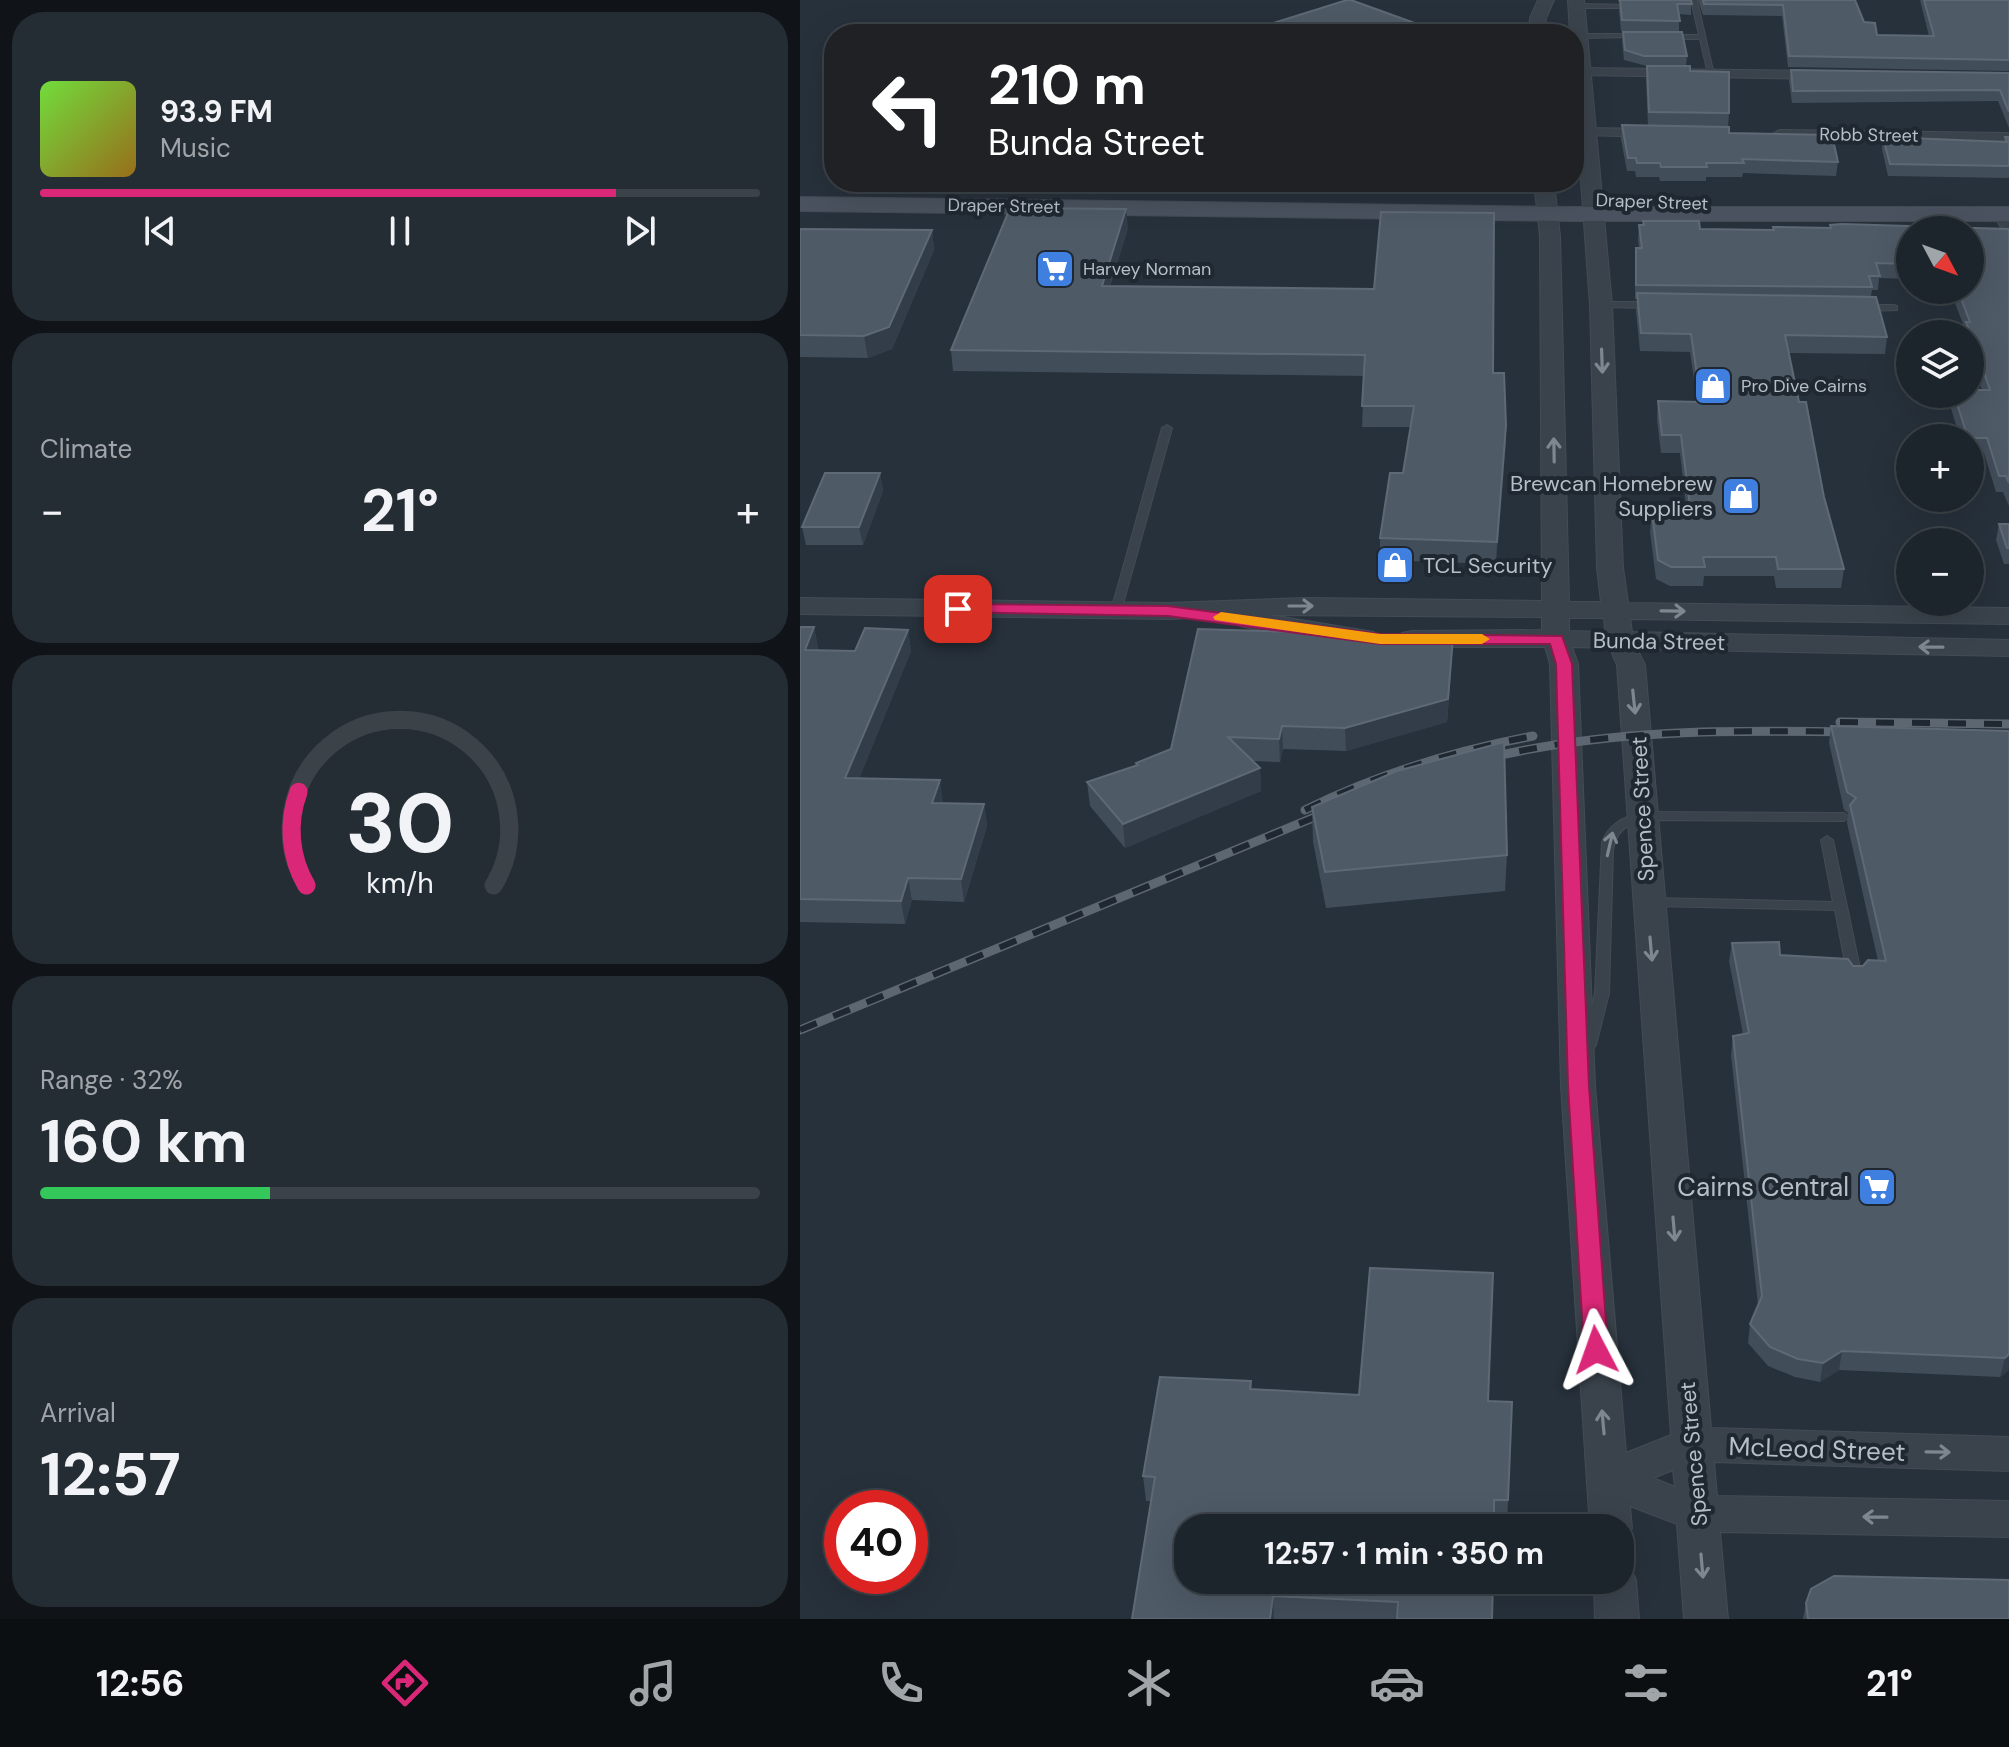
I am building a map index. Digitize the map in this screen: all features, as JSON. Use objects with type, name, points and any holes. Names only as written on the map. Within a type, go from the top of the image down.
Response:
[{"type":"main road","name":"Draper Street","points":[[800,190],[824,190]]},
{"type":"main road","name":"Draper Street","points":[[986,192],[1545,198],[1592,207],[2007,219]]},
{"type":"main road","name":"Draper Street","points":[[800,204],[1545,198]]},
{"type":"street","points":[[1538,24],[1546,0]]},
{"type":"street","name":"Spence Street","points":[[1576,3],[1578,24]]},
{"type":"street","points":[[1584,72],[1837,75]]},
{"type":"street","name":"Spence Street","points":[[1584,102],[1601,305],[1610,568],[1620,640],[1631,665],[1647,902],[1706,1619]]},
{"type":"street","points":[[1586,132],[1664,133]]},
{"type":"street","name":"Robb Street","points":[[1758,134],[2009,137]]},
{"type":"street","points":[[1545,198],[1556,639],[1564,664],[1578,1086],[1610,1514]]},
{"type":"street","name":"Bunda Street","points":[[800,606],[1168,611],[1278,606],[2009,616]]},
{"type":"street","name":"Bunda Street","points":[[1168,611],[1380,639],[1556,639],[2009,648]]},
{"type":"street","name":"McLeod Street","points":[[1608,1479],[1692,1444],[2009,1454]]},
{"type":"street","points":[[1608,1479],[1698,1514],[2009,1519]]},
{"type":"street","points":[[1616,1594],[1617,1619]]},
{"type":"lane","points":[[1576,3],[1648,7],[1647,0]]},
{"type":"lane","points":[[1694,0],[1712,74]]},
{"type":"lane","points":[[1584,36],[1648,37]]},
{"type":"lane","points":[[1662,37],[1703,37]]},
{"type":"lane","points":[[1601,305],[1668,305]]},
{"type":"lane","points":[[1849,308],[1894,308]]},
{"type":"lane","points":[[1116,611],[1167,428]]},
{"type":"lane","points":[[1578,1086],[1602,993],[1608,841],[1622,822],[1641,816],[1844,817]]},
{"type":"lane","points":[[1827,840],[1855,978]]},
{"type":"lane","points":[[1647,902],[1841,906]]},
{"type":"building","points":[[1351,0],[1417,24],[1270,24]]},
{"type":"building","points":[[1620,0],[1691,0],[1692,4],[1677,4],[1680,21],[1622,20]]},
{"type":"building","points":[[1703,0],[1855,0],[1864,22],[1875,23],[1877,35],[1934,36],[1924,0],[2009,0],[2009,60],[1789,56],[1783,5],[1704,4]]},
{"type":"building","points":[[1623,32],[1682,32],[1687,56],[1644,56],[1625,50]]},
{"type":"building","points":[[1647,66],[1690,66],[1690,71],[1729,72],[1729,113],[1649,112]]},
{"type":"building","points":[[1791,70],[2009,73],[2009,112],[2000,90],[1793,91]]},
{"type":"building","points":[[1622,125],[1729,127],[1729,133],[1832,135],[1838,162],[1742,159],[1744,163],[1706,163],[1707,167],[1661,167],[1660,163],[1637,163],[1636,158],[1628,158]]},
{"type":"building","points":[[1883,137],[2007,142],[2005,137],[2009,137],[2009,166],[1890,164]]},
{"type":"building","points":[[1010,208],[1126,209],[1102,286],[1374,289],[1381,212],[1494,213],[1493,373],[1504,373],[1506,425],[1497,542],[1380,538],[1390,473],[1403,473],[1414,406],[1362,406],[1365,355],[951,350]]},
{"type":"building","points":[[1643,221],[1699,221],[1700,229],[1774,230],[1773,227],[1831,228],[1830,225],[1842,224],[1896,226],[1896,264],[1876,263],[1880,276],[1869,276],[1872,287],[1636,285],[1636,248],[1642,248],[1639,225],[1644,225]]},
{"type":"building","points":[[1984,228],[2009,229],[2009,483],[2006,476],[1999,476],[1987,438],[1984,438],[1984,424],[1964,424],[1958,408],[1984,408],[1984,390],[1990,390],[1984,373],[1984,320],[1969,320],[1963,304],[1984,304]]},
{"type":"building","points":[[800,229],[932,230],[889,327],[864,336],[800,335]]},
{"type":"building","points":[[1637,293],[1876,297],[1887,337],[1785,335],[1799,402],[1806,402],[1824,497],[1844,569],[1778,569],[1776,557],[1703,557],[1705,567],[1671,567],[1658,560],[1652,513],[1691,514],[1681,435],[1662,435],[1658,401],[1701,402],[1691,334],[1641,333]]},
{"type":"building","points":[[825,473],[880,473],[859,527],[802,527]]},
{"type":"building","points":[[1999,524],[2009,524],[2009,548],[2007,548]]},
{"type":"building","points":[[800,627],[814,627],[805,650],[855,651],[865,628],[908,630],[845,778],[940,780],[932,803],[984,804],[961,879],[908,878],[901,901],[800,899]]},
{"type":"building","points":[[1198,629],[1453,637],[1448,699],[1345,728],[1282,726],[1279,739],[1228,737],[1260,768],[1123,824],[1087,782],[1138,765],[1136,763],[1171,749]]},
{"type":"building","name":"Cairns Central","points":[[1831,726],[2009,731],[2009,1354],[2005,1358],[1842,1351],[1823,1363],[1798,1359],[1770,1347],[1750,1324],[1762,1296],[1733,1036],[1749,1033],[1732,943],[1779,942],[1780,955],[1848,959],[1853,966],[1863,966],[1868,960],[1886,961],[1850,805],[1856,798],[1847,792]]},
{"type":"building","points":[[1504,742],[1507,855],[1325,872],[1312,807],[1397,771]]},
{"type":"building","points":[[1370,1268],[1493,1273],[1488,1401],[1512,1402],[1508,1500],[1494,1500],[1494,1514],[1174,1514],[1174,1594],[1493,1594],[1492,1619],[1397,1619],[1398,1602],[1273,1596],[1270,1619],[1132,1619],[1155,1477],[1143,1476],[1160,1377],[1251,1381],[1250,1389],[1359,1395]]},
{"type":"building","points":[[1834,1576],[2009,1580],[2009,1619],[1808,1619],[1806,1603],[1811,1589]]},
{"type":"railway","points":[[1840,722],[2009,724]]},
{"type":"railway","points":[[1484,759],[1530,749],[1622,737],[1714,732],[1854,732]]},
{"type":"railway","points":[[1305,810],[1360,785],[1416,765],[1533,736]]},
{"type":"railway","points":[[800,1030],[1332,810]]},
{"type":"slow traffic","points":[[1221,617],[1380,639],[1482,639]]},
{"type":"place","name":"Harvey Norman","points":[[1055,269]]},
{"type":"place","name":"Pro Dive Cairns","points":[[1713,386]]},
{"type":"place","name":"Brewcan Homebrew Suppliers","points":[[1741,496]]},
{"type":"place","name":"TCL Security","points":[[1395,565]]},
{"type":"place","name":"Cairns Central","points":[[1877,1187]]},
{"type":"route","points":[[958,609],[1168,611],[1380,639],[1556,639],[1564,664],[1578,1086],[1596,1350]]}]
